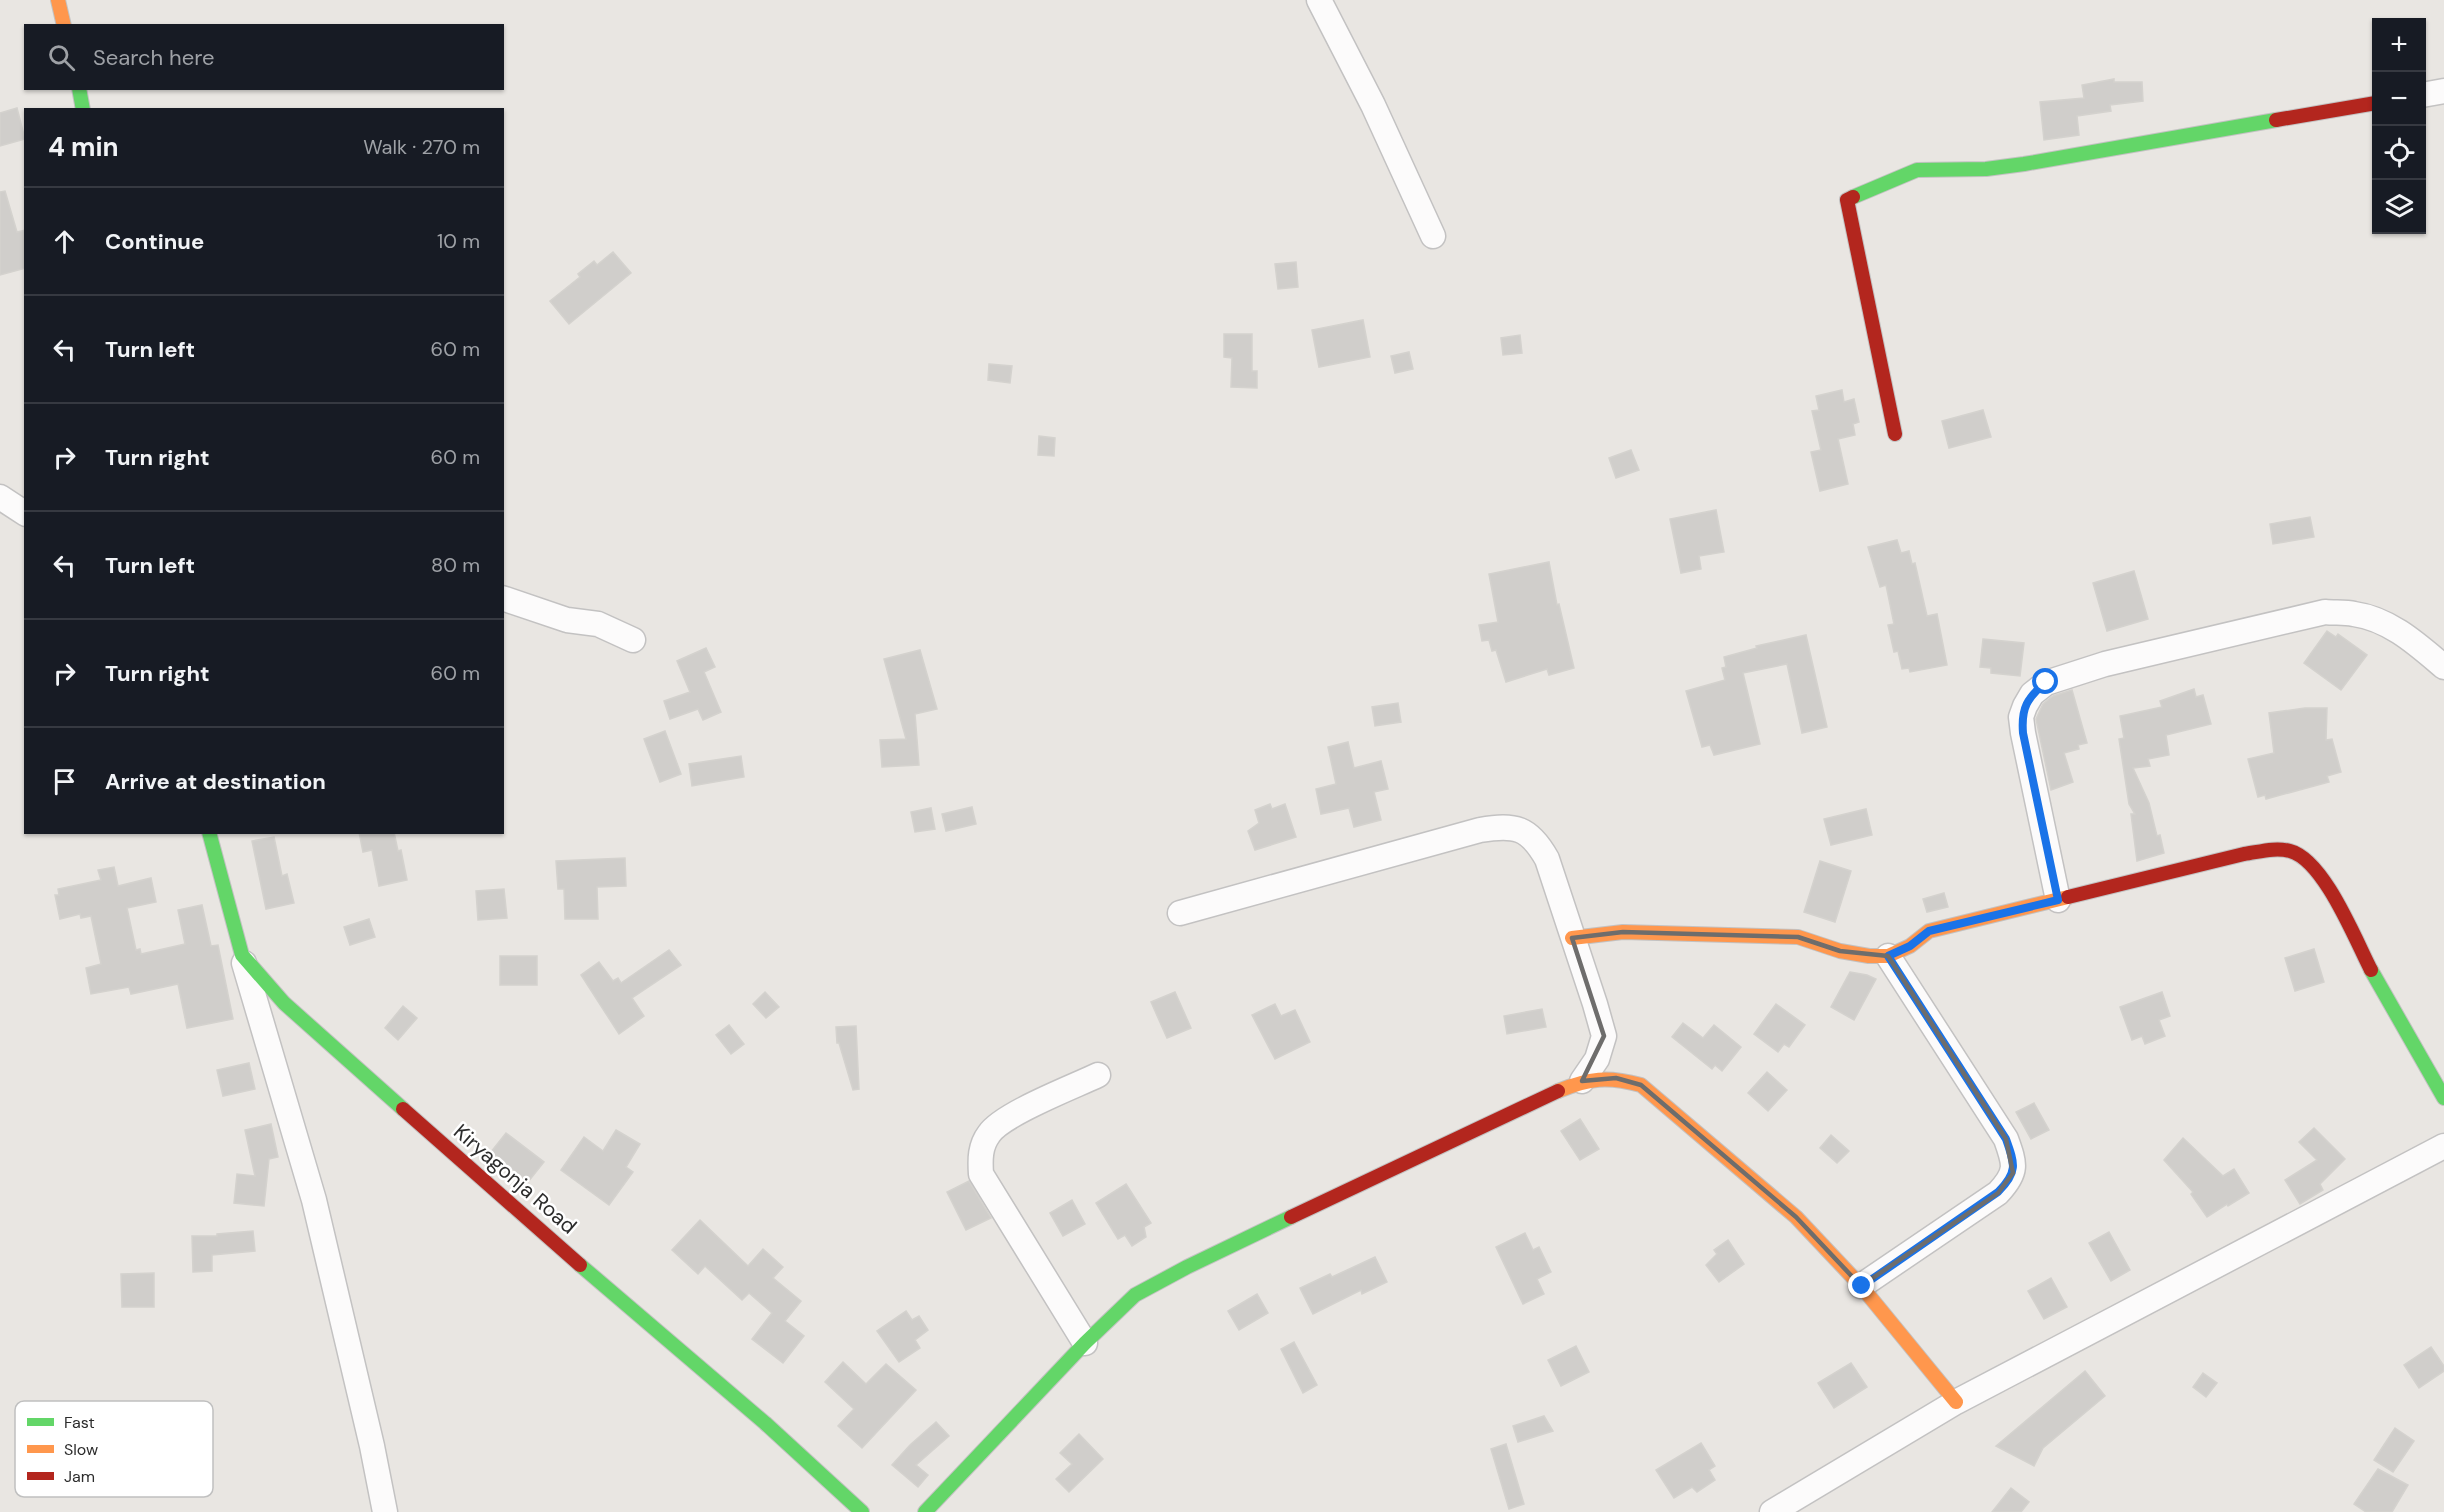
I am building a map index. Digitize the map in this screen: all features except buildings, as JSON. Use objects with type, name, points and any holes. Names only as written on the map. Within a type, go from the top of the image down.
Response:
[{"type":"street","points":[[58,0],[64,24]]},
{"type":"street","points":[[1319,0],[1373,105],[1433,236]]},
{"type":"street","points":[[79,90],[83,108]]},
{"type":"street","points":[[2426,94],[2444,91]]},
{"type":"street","points":[[1895,434],[1847,200],[1917,170],[1986,170],[2372,104]]},
{"type":"street","points":[[0,497],[24,513]]},
{"type":"street","points":[[504,599],[567,620],[598,624],[633,640]]},
{"type":"street","points":[[2058,900],[2021,717],[2032,694],[2046,682],[2105,664],[2325,612],[2355,614],[2387,624],[2421,647],[2444,667]]},
{"type":"street","points":[[1180,913],[1480,830],[1506,825],[1524,832],[1538,843],[1546,860],[1596,1004],[1604,1036],[1597,1059],[1582,1082]]},
{"type":"street","name":"Kiryagonja Road","points":[[210,834],[242,955],[284,1003],[506,1201],[765,1423],[862,1512]]},
{"type":"street","points":[[1572,938],[1623,932],[1798,936],[1840,951],[1869,956],[1888,956],[1910,946],[1929,931],[2244,854],[2273,849],[2291,850],[2311,861],[2324,879],[2389,1003],[2444,1098]]},
{"type":"street","points":[[242,955],[314,1200],[372,1446],[385,1512]]},
{"type":"street","points":[[1862,1286],[1998,1192],[2013,1173],[2014,1160],[2006,1139],[1888,956]]},
{"type":"street","points":[[1085,1343],[981,1174],[980,1159],[983,1144],[990,1132],[1009,1118],[1098,1075]]},
{"type":"street","points":[[925,1512],[1085,1343],[1136,1295],[1187,1267],[1536,1100],[1582,1082],[1616,1078],[1641,1085],[1796,1217],[1862,1286],[1956,1402]]},
{"type":"street","points":[[1772,1512],[1956,1402],[2444,1146]]},
{"type":"highlighted area","points":[[1623,932],[1798,937],[1840,951],[1888,956],[2006,1139],[2013,1173],[1998,1193],[1861,1286],[1796,1217],[1641,1085],[1616,1078],[1582,1081],[1604,1036],[1572,938]]},
{"type":"traffic: fast","points":[[79,90],[83,108]]},
{"type":"traffic: fast","points":[[1853,197],[1917,170],[1986,169],[2024,164],[2276,120]]},
{"type":"traffic: fast","points":[[210,834],[242,955],[284,1003],[403,1109]]},
{"type":"traffic: fast","points":[[2371,970],[2444,1098]]},
{"type":"traffic: fast","points":[[925,1512],[1085,1343],[1135,1295],[1291,1217]]},
{"type":"traffic: fast","points":[[580,1265],[765,1423],[862,1512]]},
{"type":"traffic: slow","points":[[58,0],[64,24]]},
{"type":"traffic: slow","points":[[1572,938],[1623,932],[1798,937],[1840,951],[1869,956],[1888,956],[1910,946],[1929,931],[2068,897]]},
{"type":"traffic: slow","points":[[1558,1091],[1580,1083],[1599,1080],[1618,1080],[1641,1085],[1796,1217],[1861,1286],[1956,1402]]},
{"type":"traffic: jam","points":[[2276,120],[2372,104]]},
{"type":"traffic: jam","points":[[1853,197],[1847,200],[1895,434]]},
{"type":"traffic: jam","points":[[2068,897],[2244,854],[2273,850],[2290,851],[2303,857],[2326,884],[2371,970]]},
{"type":"traffic: jam","points":[[1291,1217],[1558,1091]]},
{"type":"traffic: jam","points":[[403,1109],[580,1265]]},
{"type":"route","points":[[1862,1286],[1998,1192],[2013,1173],[2014,1160],[2006,1139],[1888,956],[1910,946],[1929,931],[2058,900],[2021,717],[2032,694],[2046,682]]}]
